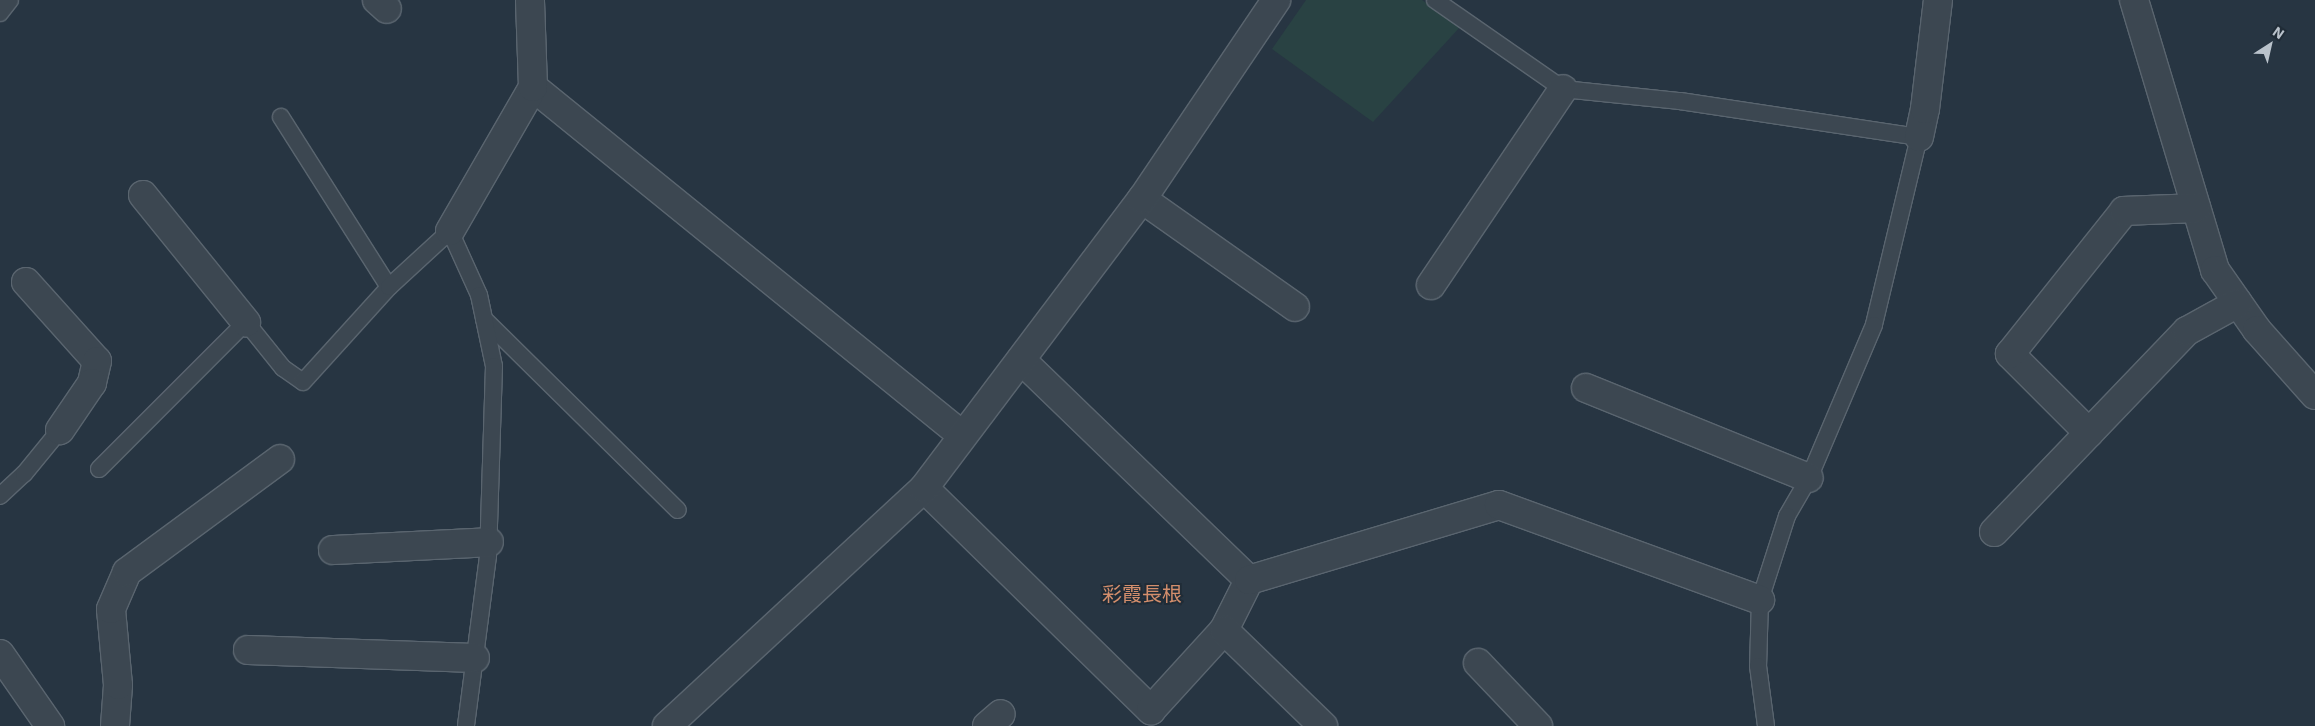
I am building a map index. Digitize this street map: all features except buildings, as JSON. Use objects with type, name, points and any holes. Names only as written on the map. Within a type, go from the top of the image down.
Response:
[{"type":"street","points":[[450,231],[533,87],[530,0]]},
{"type":"street","points":[[667,726],[924,488],[962,435],[1142,199],[1276,0]]},
{"type":"street","points":[[1919,138],[1926,109],[1938,0]]},
{"type":"street","points":[[2134,0],[2214,270],[2257,330],[2315,395]]},
{"type":"street","points":[[533,87],[962,435]]},
{"type":"street","points":[[1431,285],[1563,89]]},
{"type":"street","points":[[143,195],[246,322]]},
{"type":"street","points":[[1142,199],[1295,307]]},
{"type":"street","points":[[2089,433],[2010,354],[2124,211],[2196,208]]},
{"type":"street","points":[[26,282],[97,361],[92,383],[60,430]]},
{"type":"street","points":[[1994,532],[2187,331],[2238,303]]},
{"type":"street","points":[[1021,360],[1249,580]]},
{"type":"street","points":[[1586,388],[1809,478]]},
{"type":"street","points":[[115,726],[118,685],[111,609],[127,572],[280,459]]},
{"type":"street","points":[[924,488],[1151,710],[1224,630],[1249,580],[1499,505],[1760,600]]},
{"type":"street","points":[[333,550],[489,542]]},
{"type":"street","points":[[1224,630],[1324,726]]},
{"type":"street","points":[[248,650],[475,658]]},
{"type":"street","points":[[0,654],[50,726]]},
{"type":"street","points":[[1478,663],[1538,726]]},
{"type":"lane","points":[[0,13],[10,0]]},
{"type":"lane","points":[[1435,0],[1563,89],[1680,101],[1919,138],[1874,326],[1809,478],[1787,516],[1760,600],[1758,666],[1766,726]]},
{"type":"lane","points":[[281,118],[389,287]]},
{"type":"lane","points":[[99,470],[246,322],[283,368],[303,382],[389,287],[450,231],[479,295],[494,366],[489,542],[466,726]]},
{"type":"lane","points":[[484,319],[678,510]]},
{"type":"lane","points":[[0,496],[24,474],[60,430]]},
{"type":"green space","points":[[1306,0],[1422,0],[1460,27],[1373,122],[1272,49]]},
{"type":"district","name":"彩霞長根","points":[[1142,593]]}]
